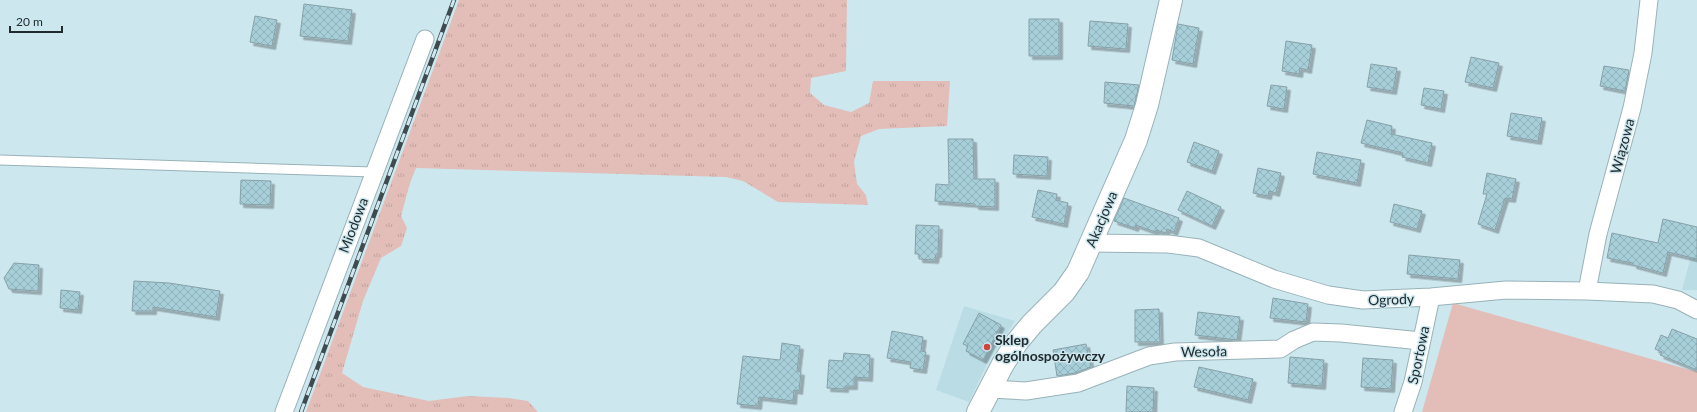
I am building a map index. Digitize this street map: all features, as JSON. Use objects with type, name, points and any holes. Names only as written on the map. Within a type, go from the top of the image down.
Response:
[{"type":"street","name":"Akacjowa","points":[[978,412],[1017,342],[1032,324],[1064,292],[1078,272],[1136,140],[1147,105],[1171,0]]},
{"type":"street","name":"Wiązowa","points":[[1587,291],[1598,234],[1632,108],[1643,53],[1649,0]]},
{"type":"street","name":"Miodowa","points":[[284,412],[425,39]]},
{"type":"street","name":"Ogrody","points":[[1091,243],[1168,244],[1199,248],[1274,279],[1328,295],[1363,300],[1431,297],[1506,290],[1587,291],[1653,294],[1678,300],[1697,310]]},
{"type":"street","name":"Sportowa","points":[[1403,412],[1413,382],[1431,297]]},
{"type":"street","name":"Wesoła","points":[[990,389],[1026,391],[1078,383],[1149,356],[1168,353],[1280,349],[1294,340],[1313,332],[1341,332],[1421,341]]},
{"type":"lane","points":[[0,160],[374,172]]},
{"type":"shaded area","points":[[1697,234],[1697,290],[1682,290]]},
{"type":"shaded area","points":[[964,306],[1015,321],[987,364],[969,402],[936,390]]},
{"type":"green space","points":[[459,0],[847,0],[846,71],[811,78],[810,93],[824,105],[851,112],[869,103],[873,81],[950,81],[947,126],[879,129],[861,136],[854,162],[857,184],[866,195],[868,205],[778,202],[743,181],[726,177],[416,168],[410,183],[401,216],[407,228],[401,246],[381,258],[363,301],[342,373],[363,387],[429,401],[468,396],[508,398],[528,401],[538,412],[306,412]]},
{"type":"green space","points":[[1453,303],[1697,372],[1697,412],[1422,412]]},
{"type":"building","points":[[304,4],[352,10],[348,41],[300,36]]},
{"type":"building","points":[[255,16],[277,20],[272,46],[250,42]]},
{"type":"building","points":[[1029,19],[1059,19],[1059,56],[1029,56]]},
{"type":"building","points":[[1090,21],[1128,24],[1126,49],[1088,46]]},
{"type":"building","points":[[1178,24],[1199,28],[1193,64],[1172,60]]},
{"type":"building","points":[[1286,41],[1312,45],[1308,70],[1300,68],[1299,74],[1282,71]]},
{"type":"building","points":[[1471,57],[1499,63],[1493,88],[1465,82]]},
{"type":"building","points":[[1371,64],[1397,68],[1393,91],[1367,87]]},
{"type":"building","points":[[1604,66],[1629,70],[1625,91],[1600,86]]},
{"type":"building","points":[[1105,82],[1139,85],[1134,106],[1104,103]]},
{"type":"building","points":[[1271,85],[1287,87],[1284,109],[1267,106]]},
{"type":"building","points":[[1424,88],[1444,91],[1441,109],[1421,105]]},
{"type":"building","points":[[1511,113],[1542,118],[1538,141],[1507,136]]},
{"type":"building","points":[[1367,120],[1392,126],[1391,134],[1432,143],[1428,163],[1402,157],[1403,153],[1361,143]]},
{"type":"building","points":[[948,139],[973,139],[974,179],[995,179],[995,207],[935,201],[936,184],[949,185]]},
{"type":"building","points":[[1194,142],[1219,151],[1212,171],[1187,162]]},
{"type":"building","points":[[1317,152],[1361,160],[1357,183],[1313,174]]},
{"type":"building","points":[[1014,155],[1048,157],[1047,176],[1013,174]]},
{"type":"building","points":[[1258,168],[1281,173],[1276,193],[1269,191],[1268,196],[1253,193]]},
{"type":"building","points":[[1487,173],[1516,179],[1512,199],[1505,198],[1495,230],[1478,224],[1487,194],[1483,194]]},
{"type":"building","points":[[241,180],[271,181],[270,205],[240,204]]},
{"type":"building","points":[[1038,190],[1057,194],[1056,200],[1068,203],[1064,224],[1032,217]]},
{"type":"building","points":[[1187,191],[1221,207],[1212,226],[1178,210]]},
{"type":"building","points":[[1124,198],[1179,218],[1174,232],[1167,229],[1166,233],[1156,230],[1155,232],[1136,225],[1135,228],[1114,221]]},
{"type":"building","points":[[1394,204],[1422,211],[1417,229],[1390,222]]},
{"type":"building","points":[[1663,219],[1697,227],[1697,259],[1668,252],[1663,273],[1633,265],[1633,263],[1607,258],[1612,233],[1658,243]]},
{"type":"building","points":[[916,225],[939,226],[938,254],[936,254],[935,260],[919,259],[919,254],[915,254]]},
{"type":"building","points":[[1409,255],[1460,260],[1458,279],[1407,274]]},
{"type":"building","points":[[14,263],[39,265],[38,291],[9,289],[4,278]]},
{"type":"building","points":[[134,281],[169,283],[220,291],[216,317],[153,307],[153,311],[132,311]]},
{"type":"building","points":[[61,290],[80,292],[78,310],[60,308]]},
{"type":"building","points":[[1273,298],[1308,304],[1306,322],[1270,318]]},
{"type":"building","points":[[1159,309],[1160,342],[1135,342],[1135,310]]},
{"type":"building","points":[[1198,312],[1240,317],[1237,340],[1195,335]]},
{"type":"building","points":[[979,313],[1001,325],[983,360],[966,351],[968,346],[963,344]]},
{"type":"building","points":[[1672,329],[1697,339],[1697,370],[1660,355],[1662,352],[1655,349],[1661,335],[1668,338]]},
{"type":"building","points":[[892,331],[923,337],[921,351],[926,352],[923,370],[910,368],[911,362],[887,358]]},
{"type":"building","points":[[782,343],[800,346],[797,371],[801,372],[799,391],[794,390],[793,401],[759,397],[758,406],[737,404],[743,356],[780,360]]},
{"type":"building","points":[[1086,344],[1091,367],[1075,373],[1057,376],[1053,350]]},
{"type":"building","points":[[844,353],[870,355],[869,378],[854,377],[854,386],[845,386],[845,389],[827,388],[829,360],[843,361]]},
{"type":"building","points":[[1290,357],[1324,360],[1322,386],[1288,383]]},
{"type":"building","points":[[1363,358],[1393,360],[1391,389],[1361,387]]},
{"type":"building","points":[[1199,367],[1253,379],[1248,400],[1194,387]]},
{"type":"building","points":[[1127,386],[1154,388],[1153,412],[1126,412]]},
{"type":"railway","points":[[301,412],[454,0]]},
{"type":"place","name":"Sklep ogólnospożywczy","points":[[987,347]]}]
